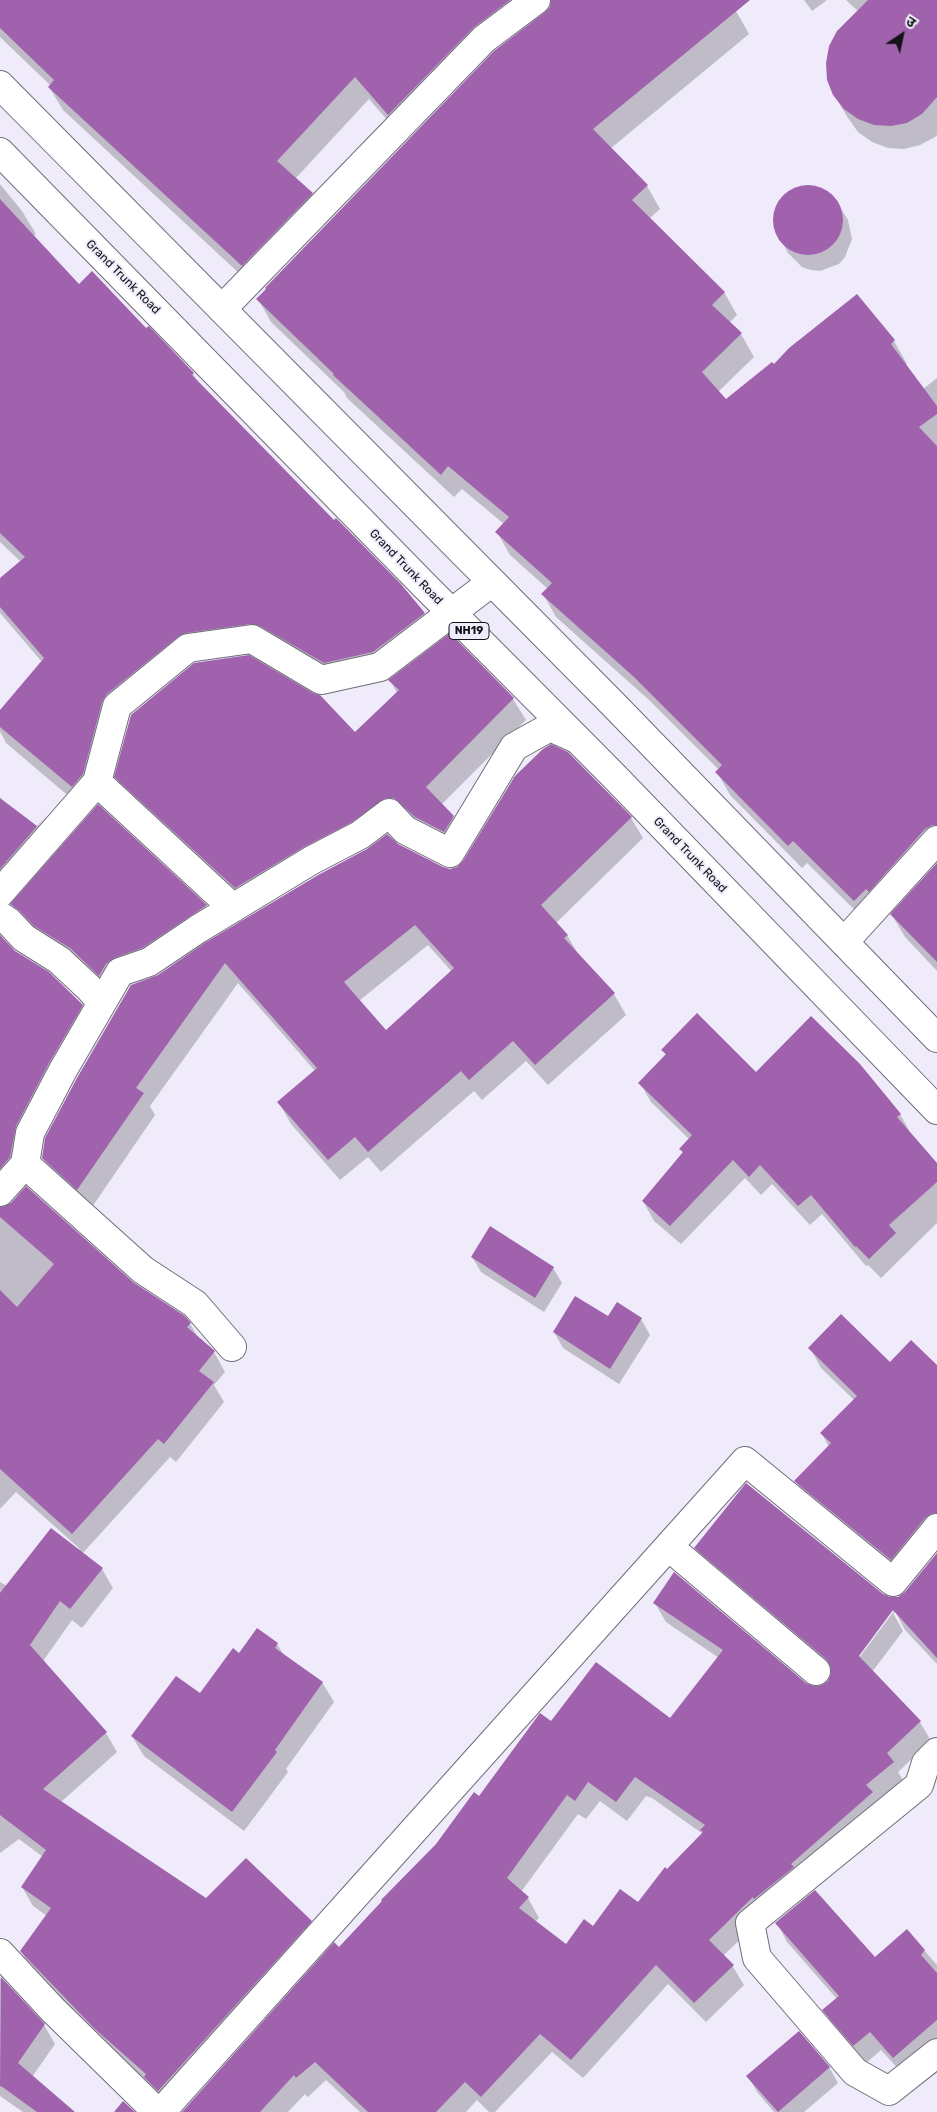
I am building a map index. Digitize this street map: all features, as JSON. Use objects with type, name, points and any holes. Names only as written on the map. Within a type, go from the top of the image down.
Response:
[{"type":"main road","points":[[222,308],[484,39],[536,0]]},
{"type":"main road","points":[[0,85],[492,582],[937,1038]]},
{"type":"main road","name":"Grand Trunk Road","points":[[0,152],[451,613],[577,739],[937,1110]]},
{"type":"main road","points":[[0,893],[98,782],[117,706],[188,648],[252,639],[322,680],[380,667],[492,582]]},
{"type":"main road","points":[[0,1192],[25,1164],[30,1133],[101,1002],[120,972],[149,962],[312,860],[360,834],[389,813],[405,830],[450,853],[514,747],[550,727],[577,739]]},
{"type":"main road","points":[[98,782],[233,908]]},
{"type":"main road","points":[[844,942],[937,840]]},
{"type":"main road","points":[[0,916],[9,922],[24,938],[59,960],[101,1002]]},
{"type":"main road","points":[[25,1164],[143,1270],[195,1304],[232,1347]]},
{"type":"main road","points":[[161,2112],[745,1462],[894,1582],[937,1528]]},
{"type":"main road","points":[[669,1547],[816,1670]]},
{"type":"main road","points":[[933,1764],[918,1785],[750,1922],[757,1958],[855,2072],[889,2092],[937,2053]]},
{"type":"main road","points":[[0,1953],[52,2009],[157,2112]]},
{"type":"building","points":[[0,0],[510,0],[473,28],[388,115],[355,77],[277,161],[313,193],[242,266],[48,87],[54,80],[0,28]]},
{"type":"building","points":[[551,0],[750,0],[593,129],[648,185],[632,200],[725,292],[712,305],[742,333],[702,372],[726,399],[772,362],[774,364],[789,348],[857,294],[895,340],[891,344],[937,406],[937,414],[919,427],[937,446],[937,825],[932,825],[925,829],[869,892],[866,889],[854,901],[793,841],[788,846],[715,772],[722,765],[634,677],[541,594],[552,583],[495,532],[509,517],[448,466],[441,475],[333,375],[256,299],[494,51],[545,12],[550,7]]},
{"type":"building","points":[[868,0],[937,0],[937,97],[922,114],[907,123],[891,126],[874,125],[858,119],[844,109],[833,95],[827,80],[826,63],[829,46],[837,31]]},
{"type":"building","points":[[801,185],[815,185],[828,191],[837,200],[843,213],[841,233],[833,245],[815,255],[801,255],[788,249],[779,240],[773,227],[773,213],[779,200],[788,191]]},
{"type":"building","points":[[0,199],[79,284],[92,271],[146,328],[149,326],[194,373],[192,375],[334,520],[336,518],[400,583],[425,613],[373,652],[324,663],[260,626],[250,624],[186,633],[179,636],[107,694],[102,702],[83,774],[72,787],[0,727],[0,710],[44,658],[0,607],[0,578],[25,557],[0,533]]},
{"type":"building","points":[[450,633],[514,698],[426,787],[454,816],[444,832],[415,817],[394,798],[386,798],[352,822],[304,847],[235,888],[114,777],[131,715],[194,663],[249,655],[313,693],[320,695],[355,732],[399,690],[388,680]]},
{"type":"building","points":[[551,744],[568,752],[632,817],[541,905],[568,935],[564,938],[615,993],[535,1065],[513,1041],[469,1080],[461,1071],[368,1152],[355,1137],[328,1160],[277,1102],[317,1068],[225,963],[136,1088],[144,1093],[77,1190],[42,1158],[45,1138],[77,1078],[131,985],[158,975],[206,942],[320,874],[367,849],[387,834],[398,844],[443,867],[450,869],[457,867],[463,861],[515,776],[543,749]],"holes":[[[415,925],[454,968],[386,1030],[344,982]]]},
{"type":"building","points":[[0,798],[37,826],[46,816],[0,869]]},
{"type":"building","points":[[98,804],[207,905],[142,948],[114,958],[106,964],[99,976],[70,948],[34,926],[20,911],[10,904]]},
{"type":"building","points":[[937,863],[937,962],[890,914]]},
{"type":"building","points":[[0,935],[15,951],[49,972],[83,1005],[49,1063],[16,1126],[10,1157],[0,1169]]},
{"type":"building","points":[[697,1013],[756,1072],[811,1016],[860,1064],[901,1114],[897,1117],[937,1163],[937,1182],[889,1225],[896,1233],[869,1259],[855,1247],[811,1195],[798,1206],[760,1165],[749,1177],[733,1160],[670,1226],[642,1201],[683,1152],[679,1149],[692,1135],[638,1083],[666,1054],[661,1050]]},
{"type":"building","points":[[26,1186],[133,1282],[185,1316],[191,1323],[187,1327],[215,1351],[199,1371],[214,1382],[164,1444],[158,1439],[72,1534],[0,1469],[0,1290],[17,1307],[54,1264],[0,1217],[0,1207],[11,1203]]},
{"type":"building","points":[[490,1226],[554,1267],[535,1298],[471,1257]]},
{"type":"building","points":[[575,1296],[608,1316],[617,1302],[642,1318],[610,1369],[553,1332]]},
{"type":"building","points":[[841,1314],[890,1362],[911,1340],[937,1365],[937,1513],[925,1518],[891,1560],[794,1481],[831,1443],[820,1433],[857,1396],[808,1348]]},
{"type":"building","points":[[746,1483],[883,1594],[890,1597],[898,1597],[905,1592],[937,1553],[937,1658],[893,1610],[859,1656],[921,1721],[887,1753],[894,1762],[866,1785],[873,1792],[791,1864],[794,1867],[754,1899],[753,1897],[709,1940],[734,1965],[694,2003],[656,1965],[571,2060],[540,2034],[481,2097],[465,2082],[436,2112],[368,2112],[315,2062],[296,2078],[294,2075],[260,2112],[182,2112],[334,1942],[339,1947],[381,1900],[436,1844],[474,1792],[479,1796],[540,1713],[551,1721],[596,1662],[670,1718],[723,1650],[653,1603],[674,1572],[806,1683],[814,1686],[822,1685],[828,1681],[831,1673],[830,1665],[826,1659],[694,1548]],"holes":[[[635,1777],[705,1825],[700,1830],[703,1832],[667,1869],[665,1867],[638,1902],[620,1889],[593,1926],[584,1919],[566,1944],[519,1908],[529,1897],[507,1878],[567,1795],[575,1801],[588,1782],[616,1802]]]},
{"type":"building","points":[[51,1528],[103,1568],[70,1609],[60,1601],[30,1645],[107,1732],[43,1789],[206,1898],[246,1858],[312,1921],[158,2091],[144,2077],[146,2074],[95,2029],[20,1951],[51,1908],[21,1887],[46,1850],[0,1815],[0,1593]]},
{"type":"building","points":[[257,1628],[278,1643],[275,1648],[323,1682],[275,1750],[277,1752],[232,1812],[131,1736],[176,1676],[200,1693],[233,1648],[239,1653]]},
{"type":"building","points":[[815,1890],[875,1957],[907,1929],[925,1950],[921,1955],[937,1973],[937,2020],[893,2058],[870,2032],[853,2046],[822,2010],[839,1996],[775,1923]]},
{"type":"building","points":[[1,1977],[45,2024],[18,2063],[75,2112],[37,2112],[0,2087]]},
{"type":"building","points":[[799,2031],[830,2067],[778,2112],[746,2076]]},
{"type":"building","points":[[123,2101],[135,2112],[114,2112]]}]
